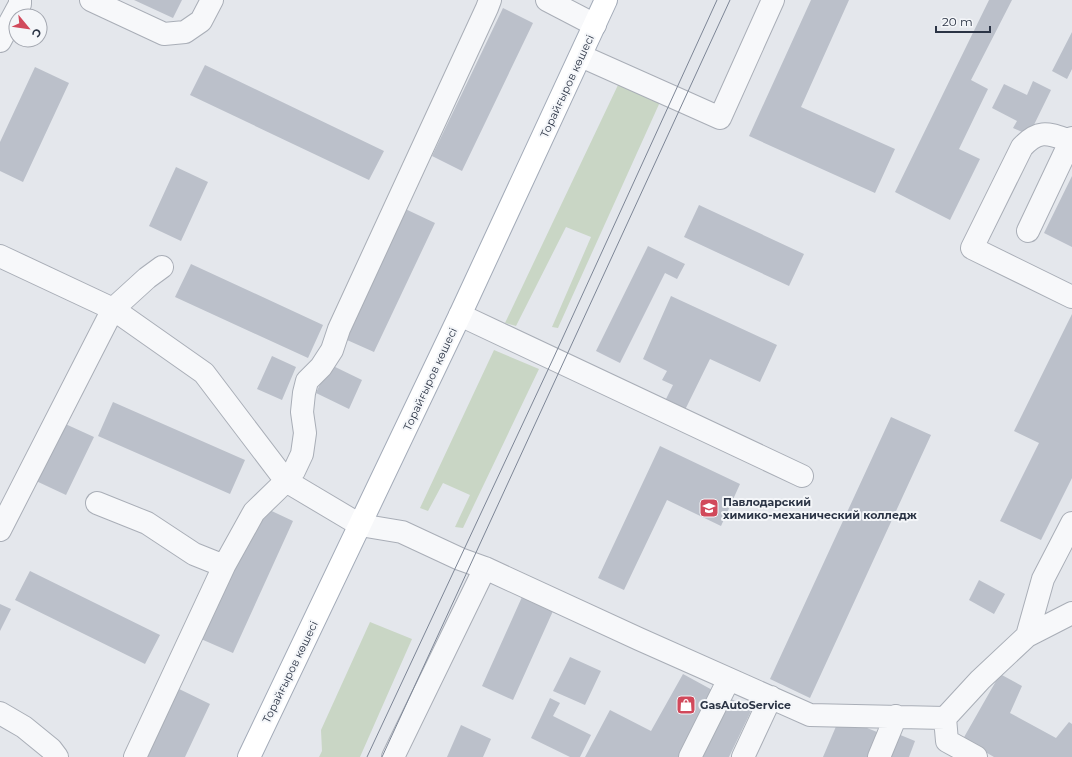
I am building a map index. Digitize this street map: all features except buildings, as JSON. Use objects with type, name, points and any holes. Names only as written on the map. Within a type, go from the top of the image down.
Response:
[{"type":"main road","name":"Торайғыров көшесі","points":[[249,757],[460,315],[606,0]]},
{"type":"lane","points":[[0,41],[20,4],[20,0]]},
{"type":"lane","points":[[91,0],[164,34],[185,32],[201,21],[212,0]]},
{"type":"lane","points":[[135,757],[224,566],[254,512],[286,481],[294,470],[302,454],[305,433],[302,412],[307,381],[321,367],[332,350],[340,329],[490,0]]},
{"type":"lane","points":[[547,0],[595,25]]},
{"type":"lane","points":[[581,56],[720,118],[773,0]]},
{"type":"lane","points":[[1028,231],[1071,140],[1050,134],[1041,134],[1030,138],[1022,147],[972,248],[1072,297]]},
{"type":"lane","points":[[0,256],[113,310],[204,372],[286,481],[360,525],[402,532],[460,559],[486,568],[639,639],[810,715],[945,718]]},
{"type":"lane","points":[[0,530],[113,310],[147,278],[162,267]]},
{"type":"lane","points":[[460,315],[802,476]]},
{"type":"lane","points":[[97,503],[147,523],[194,554],[224,566]]},
{"type":"lane","points":[[1027,636],[1043,579],[1072,523]]},
{"type":"lane","points":[[393,757],[486,568]]},
{"type":"lane","points":[[976,757],[947,741],[945,718],[980,680],[1027,636],[1072,613]]},
{"type":"lane","points":[[690,757],[729,679]]},
{"type":"lane","points":[[743,757],[771,697]]},
{"type":"lane","points":[[0,713],[24,727],[46,744],[57,757]]},
{"type":"lane","points":[[878,757],[896,716]]},
{"type":"green space","points":[[618,85],[660,102],[558,328],[552,327],[591,237],[566,227],[516,326],[505,323]]},
{"type":"green space","points":[[494,350],[539,369],[463,528],[455,527],[470,495],[443,483],[428,511],[420,508]]},
{"type":"green space","points":[[370,622],[412,639],[360,757],[319,757],[322,751],[321,730]]},
{"type":"tram line","points":[[367,757],[553,359],[717,0]]},
{"type":"tram line","points":[[382,757],[730,0]]},
{"type":"place","name":"Павлодарский химико-механический колледж","points":[[709,508]]},
{"type":"place","name":"GasAutoService","points":[[686,705]]}]
